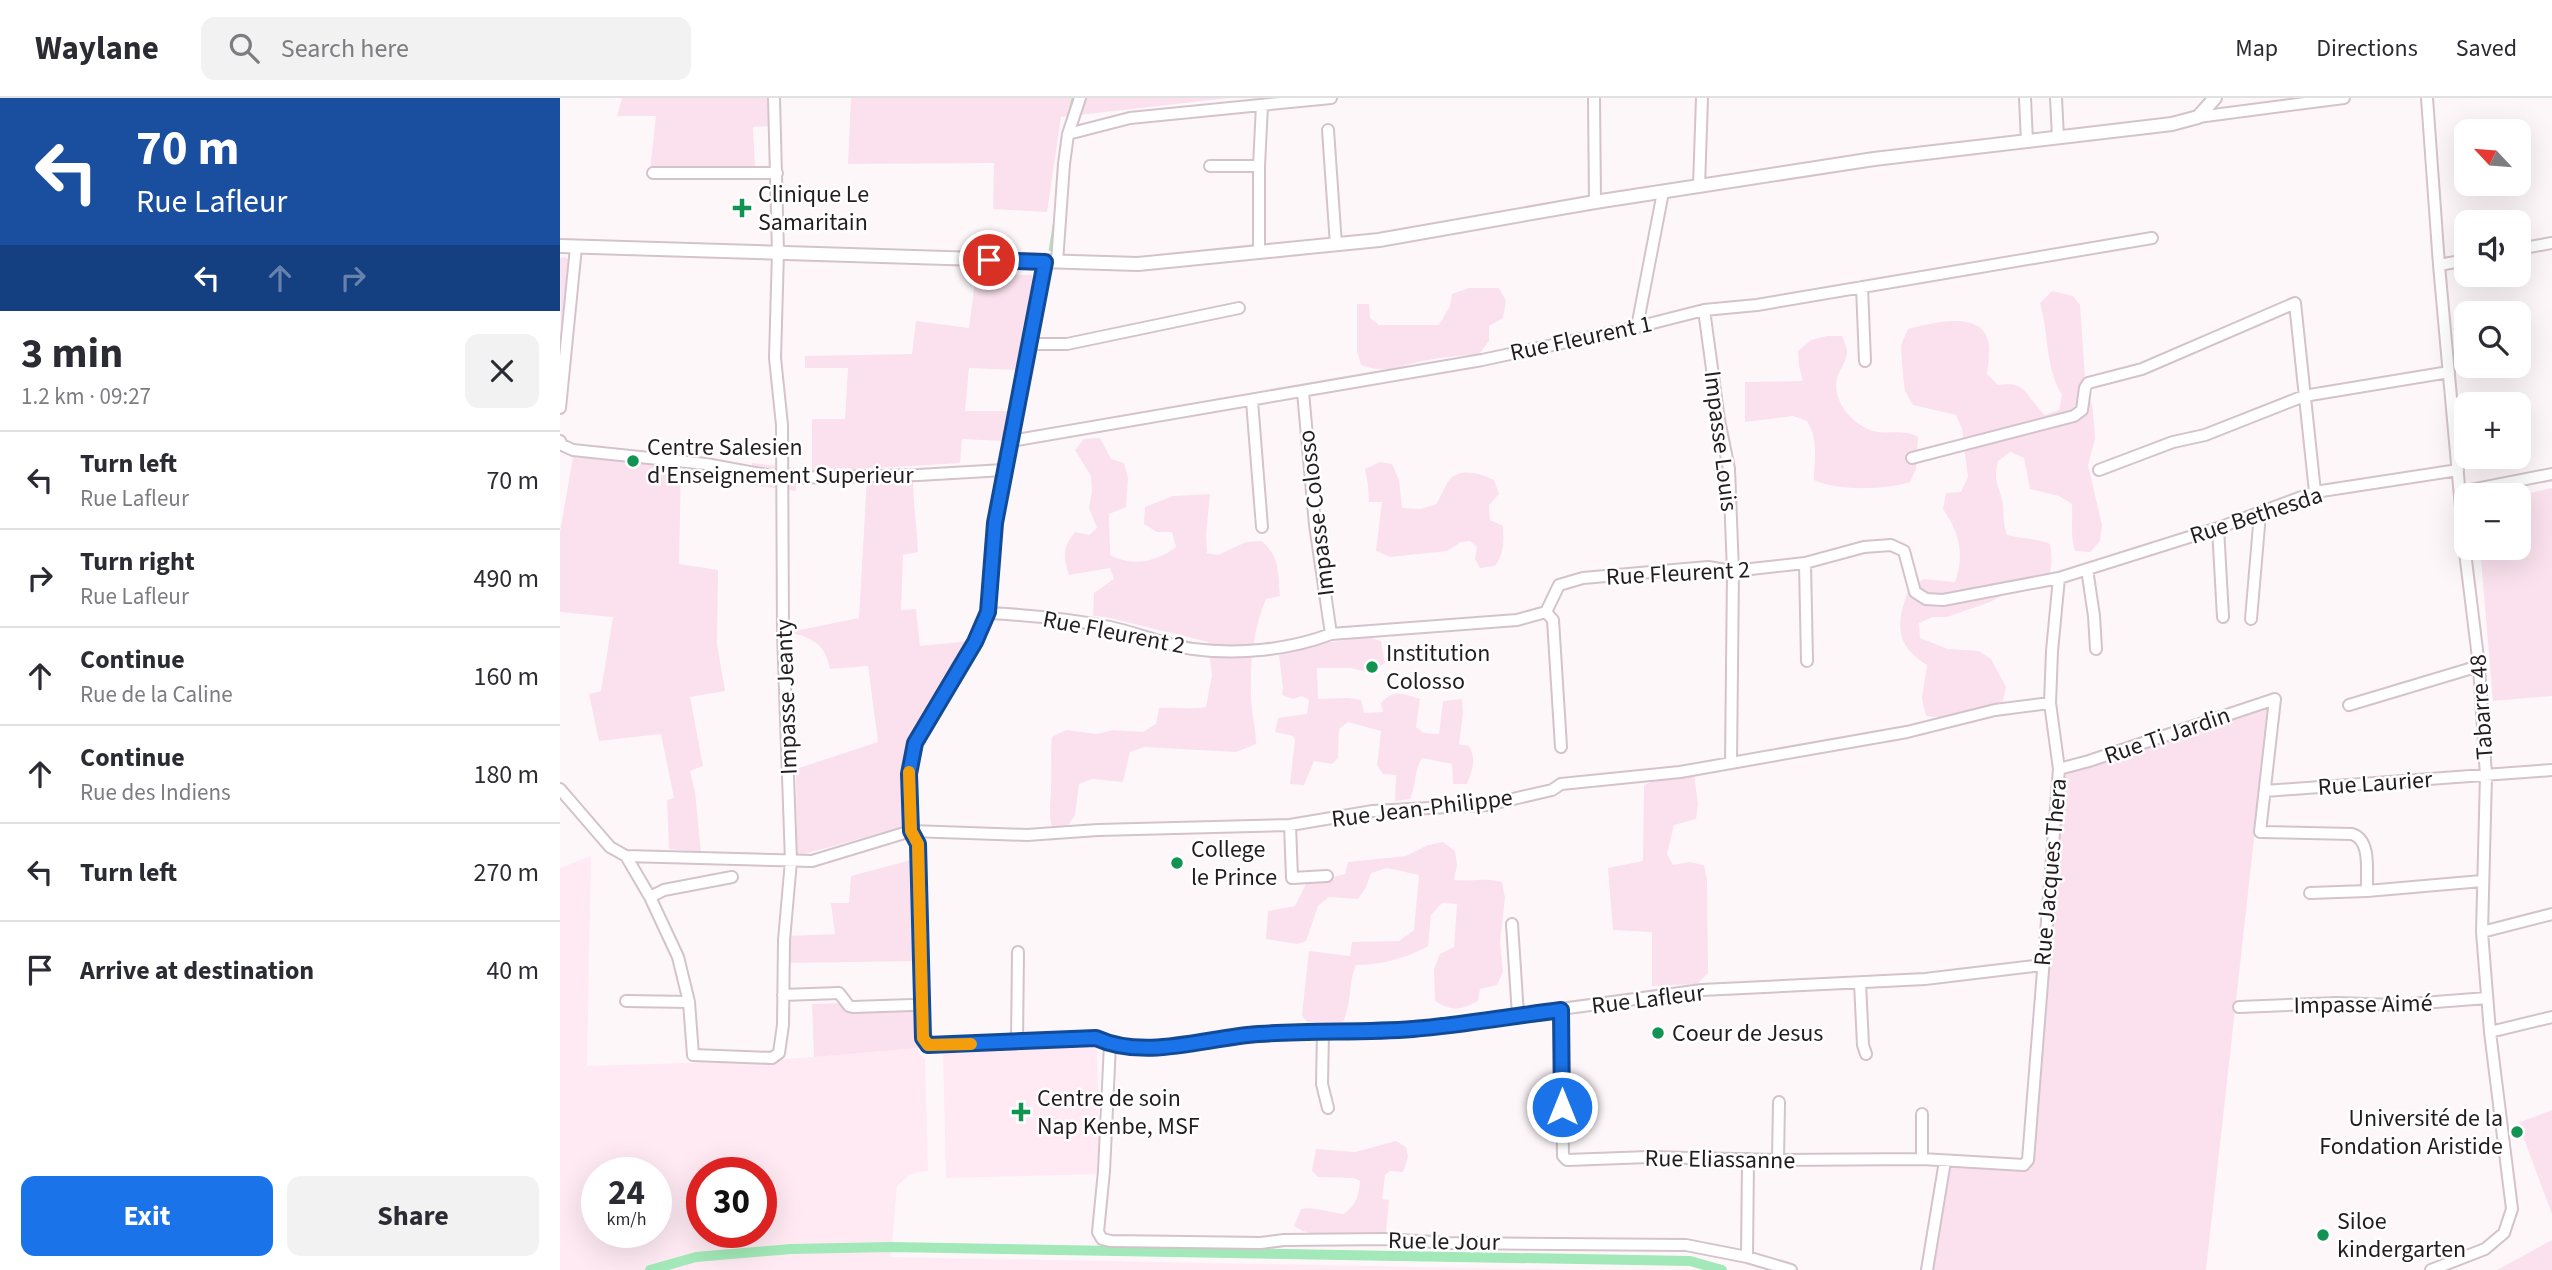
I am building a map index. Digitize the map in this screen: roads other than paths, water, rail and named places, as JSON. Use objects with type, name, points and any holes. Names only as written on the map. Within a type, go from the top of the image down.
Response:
[{"type":"main road","points":[[560,246],[1138,264],[1336,245],[1874,159],[2172,124],[2198,117],[2215,98]]},
{"type":"street","name":"Impasse Jeanty","points":[[689,1002],[693,1055],[772,1058],[779,1053],[782,1047],[784,940],[791,861],[783,634],[782,425],[775,358],[778,252],[774,98]]},
{"type":"street","points":[[911,831],[909,774],[915,743],[975,642],[988,612],[995,523],[1004,470],[1029,344],[1051,262],[1068,134],[1080,98]]},
{"type":"street","points":[[1068,134],[1130,118],[1331,98]]},
{"type":"street","points":[[1594,98],[1595,202]]},
{"type":"street","points":[[1699,186],[1702,98]]},
{"type":"street","points":[[2025,98],[2027,142]]},
{"type":"street","points":[[2056,98],[2059,137]]},
{"type":"street","points":[[2198,117],[2344,98]]},
{"type":"street","name":"Tabarre 48","points":[[2427,98],[2459,483]]},
{"type":"street","points":[[1259,252],[1262,105]]},
{"type":"street","points":[[1328,130],[1336,245]]},
{"type":"street","points":[[1210,166],[1259,166]]},
{"type":"street","points":[[653,173],[777,173]]},
{"type":"street","points":[[1637,327],[1663,192]]},
{"type":"street","name":"Rue Fleurent 1","points":[[1011,441],[1482,360],[1704,310],[1757,305],[2152,238]]},
{"type":"street","points":[[2531,247],[2552,243]]},
{"type":"street","points":[[560,408],[576,247]]},
{"type":"street","points":[[2439,265],[2454,262]]},
{"type":"street","points":[[1862,287],[1865,361]]},
{"type":"street","points":[[1912,458],[2074,416],[2082,410],[2088,383],[2142,369],[2295,303],[2315,492]]},
{"type":"street","points":[[1029,344],[1067,344],[1239,308]]},
{"type":"street","name":"Impasse Louis","points":[[1704,310],[1719,420],[1729,469],[1733,571],[1731,763]]},
{"type":"street","points":[[2099,470],[2173,443],[2205,435],[2304,396],[2449,372]]},
{"type":"street","name":"Impasse Colosso","points":[[1303,392],[1315,525],[1331,634]]},
{"type":"street","points":[[1252,401],[1262,527]]},
{"type":"street","points":[[560,441],[562,445],[573,450],[706,464],[783,478],[1004,470]]},
{"type":"street","name":"Rue Bethesda","points":[[2059,578],[2260,514],[2315,492],[2458,470]]},
{"type":"street","points":[[2506,483],[2552,474]]},
{"type":"street","points":[[2251,619],[2260,514]]},
{"type":"street","points":[[2218,528],[2222,617]]},
{"type":"street","name":"Rue Fleurent 2","points":[[988,612],[1110,627],[1194,649],[1255,651],[1311,642],[1331,634],[1517,620],[1546,612],[1559,585],[1583,578],[1708,567],[1733,571],[1805,563],[1864,547],[1891,545],[1904,551],[1915,592],[1926,599],[1942,600],[2059,578]]},
{"type":"street","name":"Tabarre 48","points":[[2431,1270],[2454,1266],[2485,1249],[2504,1233],[2512,1209],[2490,1032],[2482,932],[2486,776],[2479,666],[2467,560]]},
{"type":"street","points":[[1805,563],[1807,661]]},
{"type":"street","points":[[2087,569],[2096,649]]},
{"type":"street","name":"Rue Jacques Thera","points":[[2024,1165],[2028,1160],[2059,769],[2050,703],[2059,578]]},
{"type":"street","points":[[1546,612],[1553,620],[1561,747]]},
{"type":"street","points":[[2349,705],[2479,666]]},
{"type":"street","name":"Rue Ti Jardin","points":[[2059,769],[2275,699],[2265,791]]},
{"type":"street","name":"Rue Jean-Philippe","points":[[626,856],[812,861],[911,831],[1027,835],[1098,830],[1290,825],[1373,811],[1487,804],[1552,790],[1561,784],[1680,772],[1907,732],[1995,710],[2050,703]]},
{"type":"street","name":"Rue Laurier","points":[[2265,791],[2552,770]]},
{"type":"street","points":[[560,789],[610,847],[626,856],[650,897],[678,957],[689,1002],[626,1001]]},
{"type":"street","points":[[2265,791],[2260,832],[2360,836],[2365,844],[2367,891]]},
{"type":"street","points":[[1290,825],[1292,878],[1327,876]]},
{"type":"street","name":"Rue Lafleur","points":[[911,831],[918,844],[923,1038],[928,1045],[1096,1038],[1110,1044],[1142,1047],[1179,1045],[1255,1034],[1412,1029],[1702,990],[1925,979],[2043,965]]},
{"type":"street","points":[[650,897],[664,890],[732,877]]},
{"type":"street","points":[[2310,894],[2482,881]]},
{"type":"street","points":[[2482,932],[2552,914]]},
{"type":"street","points":[[1512,924],[1518,1015]]},
{"type":"street","points":[[1017,1042],[1018,952]]},
{"type":"street","points":[[1860,983],[1863,1045],[1866,1054]]},
{"type":"street","points":[[783,995],[839,993],[849,1006],[853,1007],[912,1005]]},
{"type":"street","name":"Impasse Aimé","points":[[2239,1007],[2337,1003],[2397,1006],[2487,998]]},
{"type":"street","name":"Rue Eliassanne","points":[[1561,1010],[1565,1159],[1922,1159],[2024,1165]]},
{"type":"street","points":[[2490,1032],[2552,1017]]},
{"type":"street","points":[[1322,1031],[1322,1084],[1328,1108]]},
{"type":"street","name":"Rue le Jour","points":[[1110,1044],[1104,1171],[1098,1232],[1102,1239],[1261,1243],[1284,1240],[1386,1239],[1448,1243],[1686,1245],[1747,1257],[1791,1270]]},
{"type":"street","points":[[1778,1160],[1779,1102]]},
{"type":"street","points":[[1922,1114],[1922,1159]]},
{"type":"street","points":[[1747,1257],[1748,1159]]},
{"type":"street","points":[[1927,1270],[1945,1161]]},
{"type":"waterway","points":[[1066,125],[1073,98]]},
{"type":"waterway","points":[[1050,250],[1056,212]]},
{"type":"waterway","points":[[999,465],[1007,434]]},
{"type":"waterway","points":[[995,495],[998,477]]},
{"type":"waterway","points":[[984,592],[987,553]]},
{"type":"waterway","points":[[978,623],[983,606]]},
{"type":"waterway","points":[[650,1270],[696,1257],[791,1249],[891,1247],[1690,1261],[1722,1270]]},
{"type":"place","name":"Clinique Le Samaritain","points":[[742,208]]},
{"type":"place","name":"Centre Salesien d'Enseignement Superieur","points":[[633,461]]},
{"type":"place","name":"Institution Colosso","points":[[1372,667]]},
{"type":"place","name":"College le Prince","points":[[1177,863]]},
{"type":"place","name":"Coeur de Jesus","points":[[1658,1033]]},
{"type":"place","name":"Centre de soin Nap Kenbe, MSF","points":[[1021,1112]]},
{"type":"place","name":"Université de la Fondation Aristide","points":[[2517,1132]]},
{"type":"place","name":"Siloe kindergarten","points":[[2323,1235]]}]
